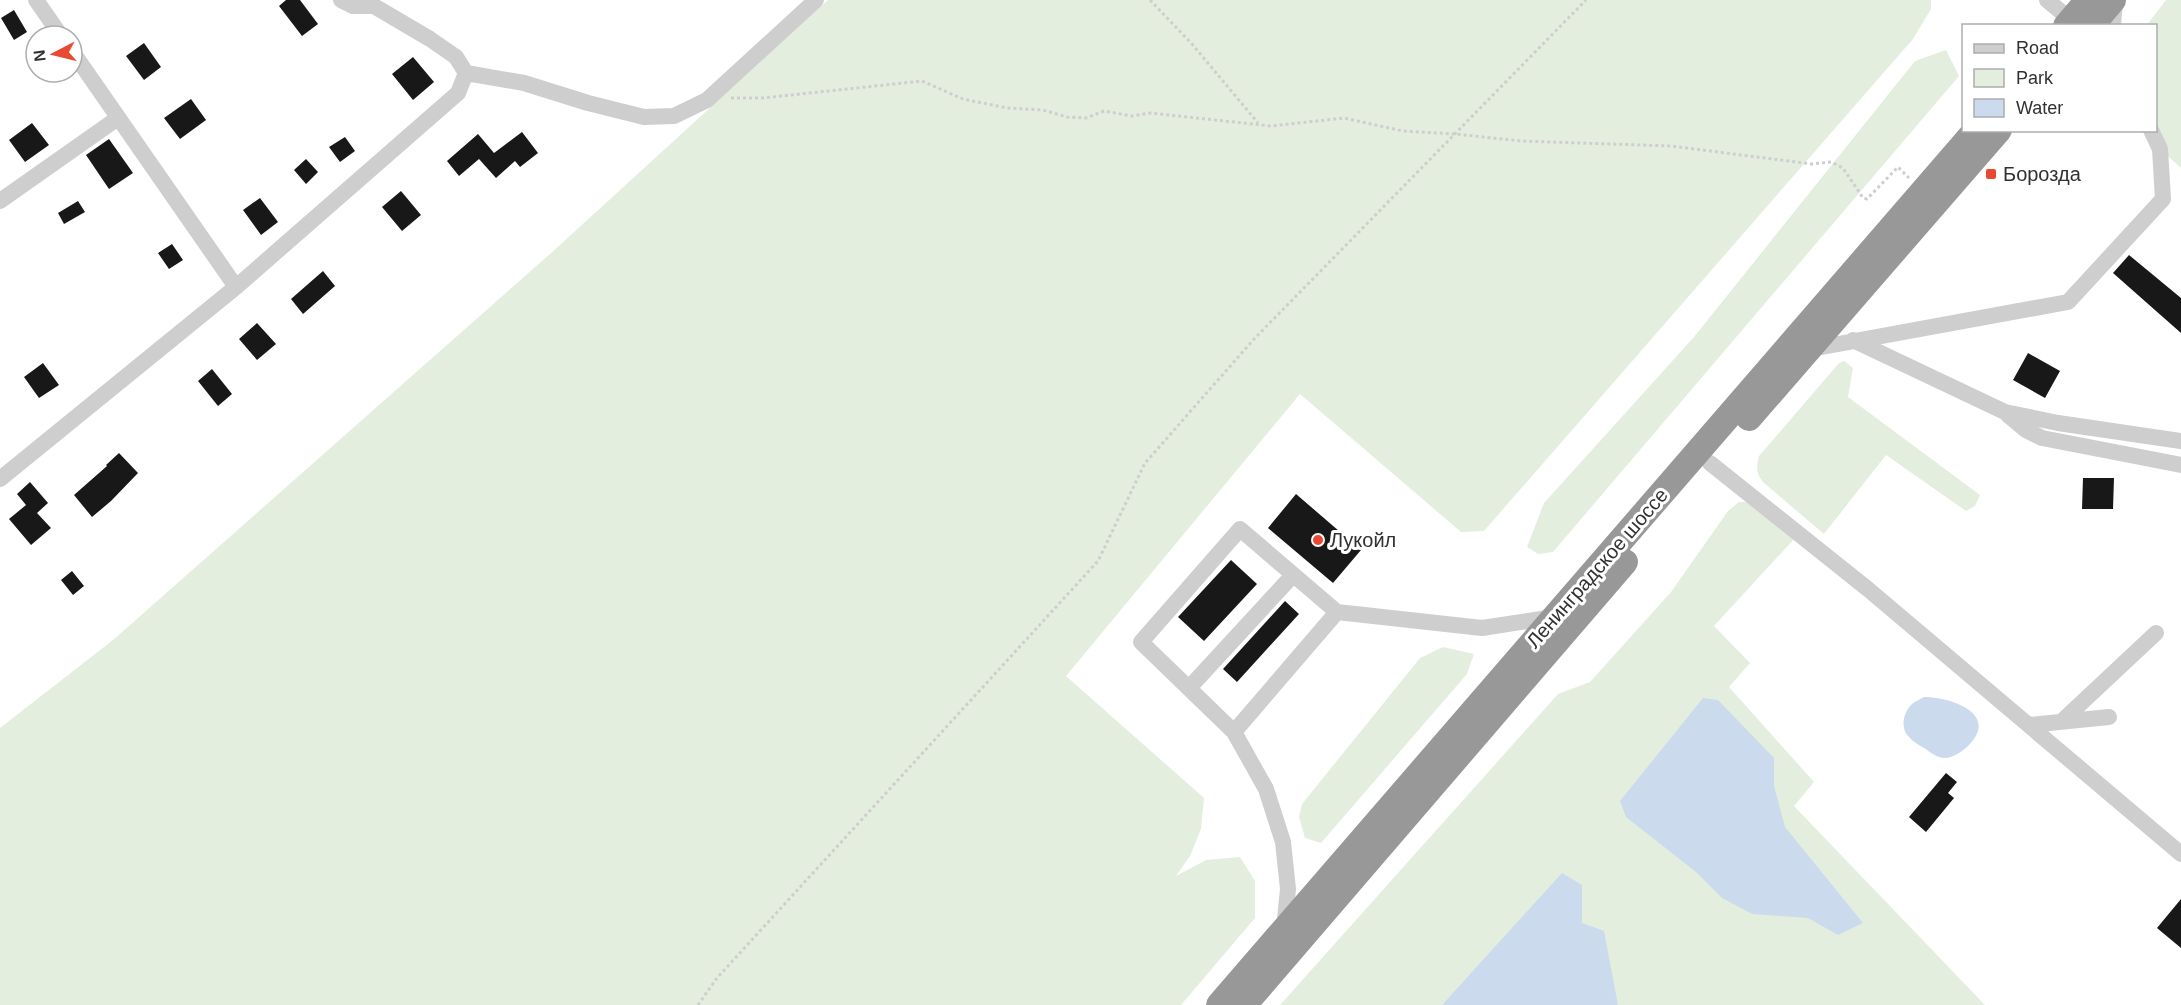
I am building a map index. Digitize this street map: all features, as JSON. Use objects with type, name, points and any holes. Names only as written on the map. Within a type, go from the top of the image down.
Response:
[{"type":"highway","points":[[2076,24],[2088,0]]},
{"type":"highway","points":[[2076,24],[2114,0]]},
{"type":"highway","name":"Ленинградское шоссе","points":[[1219,1005],[1974,132]]},
{"type":"highway","name":"Ленинградское шоссе","points":[[1244,1005],[1997,132]]},
{"type":"street","points":[[36,0],[53,24]]},
{"type":"street","points":[[340,0],[353,6],[378,3],[456,57],[466,73],[524,83],[644,117],[674,116],[707,100],[816,0]]},
{"type":"street","points":[[2048,0],[2076,24]]},
{"type":"street","points":[[2113,24],[2114,0]]},
{"type":"street","points":[[84,68],[236,287]]},
{"type":"street","points":[[0,479],[236,287],[458,93],[466,73]]},
{"type":"street","points":[[0,201],[118,118]]},
{"type":"street","points":[[1811,349],[2068,302],[2163,199],[2160,149],[2152,132]]},
{"type":"street","points":[[1853,340],[2005,412],[2058,423],[2181,441]]},
{"type":"street","points":[[2005,412],[2026,429],[2042,438],[2181,465]]},
{"type":"street","points":[[1710,463],[1869,590],[2181,854]]},
{"type":"street","points":[[1284,929],[1288,889],[1282,842],[1266,789],[1234,732],[1141,642],[1240,529],[1337,612],[1482,628],[1554,617]]},
{"type":"street","points":[[1189,688],[1293,575]]},
{"type":"street","points":[[1234,732],[1337,612]]},
{"type":"street","points":[[2061,722],[2156,633]]},
{"type":"street","points":[[2029,726],[2109,717]]},
{"type":"path","points":[[1150,0],[1192,44],[1259,123]]},
{"type":"path","points":[[698,1005],[717,978],[1098,561],[1145,463],[1255,338],[1586,0]]},
{"type":"path","points":[[715,93],[733,98],[763,98],[922,81],[963,99],[1007,108],[1043,110],[1067,117],[1086,118],[1104,111],[1132,116],[1150,113],[1271,126],[1344,118],[1403,131],[1521,141],[1671,147],[1812,164],[1830,162],[1843,168],[1863,198],[1867,199],[1898,167],[1923,191]]},
{"type":"green space","points":[[828,0],[1931,0],[1931,9],[1913,39],[1484,531],[1461,532],[1300,394],[1066,676],[1204,798],[1201,829],[1190,856],[1176,876],[1206,860],[1240,857],[1255,881],[1255,918],[1181,1005],[0,1005],[0,728],[113,640],[550,254]]},
{"type":"green space","points":[[2166,0],[2181,0],[2181,168],[2160,149],[2157,132],[2157,24],[2148,24]]},
{"type":"green space","points":[[1946,50],[1959,76],[1553,552],[1538,554],[1527,547],[1544,503],[1694,337],[1915,61]]},
{"type":"green space","points":[[1844,361],[1853,368],[1848,397],[1980,495],[1975,506],[1966,511],[1886,455],[1824,534],[1764,483],[1757,471],[1759,456],[1839,363]]},
{"type":"green space","points":[[1739,502],[1752,502],[1796,537],[1714,626],[1750,663],[1729,687],[1814,782],[1794,806],[1985,1005],[1280,1005],[1558,694],[1590,682],[1671,592],[1728,511]]},
{"type":"green space","points":[[1443,647],[1474,654],[1467,674],[1321,843],[1305,838],[1299,817],[1302,804],[1420,658]]},
{"type":"water","points":[[1924,697],[1957,704],[1968,709],[1975,716],[1979,724],[1977,734],[1958,754],[1948,758],[1939,757],[1914,742],[1906,734],[1904,720],[1906,711],[1913,703]]},
{"type":"water","points":[[1703,698],[1718,700],[1774,758],[1774,786],[1785,827],[1863,923],[1838,935],[1808,918],[1752,914],[1722,898],[1696,872],[1626,817],[1620,801]]},
{"type":"water","points":[[1562,873],[1582,885],[1582,923],[1604,931],[1618,1005],[1442,1005]]},
{"type":"building","points":[[286,0],[300,0],[318,24],[302,36],[279,6]]},
{"type":"building","points":[[14,10],[24,27],[24,34],[14,40],[1,18]]},
{"type":"building","points":[[144,43],[161,67],[144,80],[126,56]]},
{"type":"building","points":[[413,57],[434,82],[413,100],[392,74]]},
{"type":"building","points":[[191,99],[206,120],[180,139],[164,118]]},
{"type":"building","points":[[32,123],[49,145],[25,162],[9,140]]},
{"type":"building","points":[[522,132],[538,153],[520,167],[515,161],[496,178],[479,159],[459,176],[447,161],[478,134],[494,153]]},
{"type":"building","points":[[345,137],[355,151],[340,162],[329,147]]},
{"type":"building","points":[[109,139],[133,173],[109,189],[86,155]]},
{"type":"building","points":[[306,159],[318,172],[306,184],[294,170]]},
{"type":"building","points":[[401,191],[421,215],[402,231],[382,207]]},
{"type":"building","points":[[260,198],[278,222],[261,235],[243,210]]},
{"type":"building","points":[[78,201],[85,212],[64,224],[58,213]]},
{"type":"building","points":[[172,244],[183,260],[169,269],[158,253]]},
{"type":"building","points":[[2129,255],[2181,298],[2181,333],[2113,273]]},
{"type":"building","points":[[323,271],[335,286],[303,314],[291,299]]},
{"type":"building","points":[[257,323],[276,344],[257,360],[239,339]]},
{"type":"building","points":[[2028,353],[2060,371],[2045,398],[2013,380]]},
{"type":"building","points":[[43,363],[59,385],[39,398],[24,377]]},
{"type":"building","points":[[212,369],[232,394],[218,406],[198,381]]},
{"type":"building","points":[[119,453],[138,473],[92,517],[74,495]]},
{"type":"building","points":[[2083,478],[2114,478],[2113,509],[2082,509]]},
{"type":"building","points":[[30,482],[48,503],[37,513],[51,528],[31,545],[9,519],[26,505],[17,494]]},
{"type":"building","points":[[1296,494],[1361,550],[1333,583],[1268,528]]},
{"type":"building","points":[[1231,560],[1257,584],[1204,641],[1178,617]]},
{"type":"building","points":[[72,571],[84,586],[73,595],[61,580]]},
{"type":"building","points":[[1285,601],[1299,614],[1237,682],[1223,669]]},
{"type":"building","points":[[1946,773],[1957,782],[1948,793],[1954,798],[1926,832],[1909,817]]},
{"type":"building","points":[[2181,899],[2181,948],[2157,928]]},
{"type":"place","name":"Борозда","points":[[1991,174]]},
{"type":"place","name":"Лукойл","points":[[1318,540]]}]
